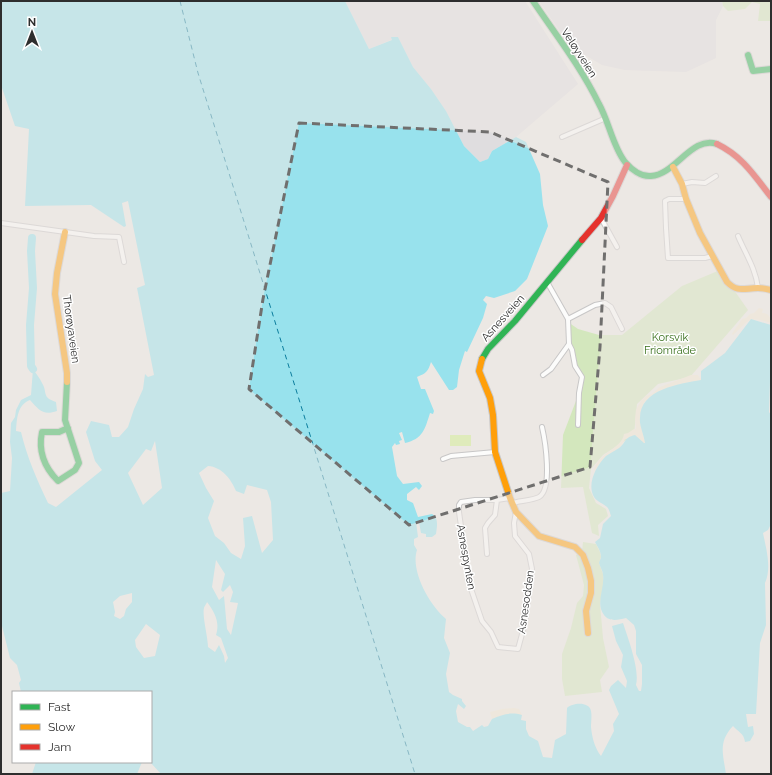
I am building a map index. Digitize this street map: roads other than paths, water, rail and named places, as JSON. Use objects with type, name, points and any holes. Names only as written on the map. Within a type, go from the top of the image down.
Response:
[{"type":"street","name":"Veløyveien","points":[[534,1],[595,96],[626,165]]},
{"type":"street","points":[[748,55],[753,71],[771,69]]},
{"type":"street","points":[[562,137],[606,118]]},
{"type":"street","points":[[626,165],[635,172],[647,176],[661,175],[673,167],[686,153],[696,146],[708,144],[719,145],[729,150],[740,159],[771,198]]},
{"type":"street","name":"Asnesveien","points":[[588,633],[586,607],[591,593],[591,585],[582,552],[575,547],[539,536],[516,512],[495,452],[492,406],[489,394],[479,371],[480,365],[488,349],[515,321],[601,218],[613,196],[626,165]]},
{"type":"street","points":[[673,167],[682,184],[692,216],[720,272],[732,287],[741,290],[758,288],[771,290]]},
{"type":"street","points":[[682,184],[692,182],[705,183],[716,176]]},
{"type":"street","points":[[686,199],[669,199],[665,201],[668,258],[705,258],[712,256]]},
{"type":"street","points":[[601,218],[616,247]]},
{"type":"street","points":[[1,223],[65,232],[119,237],[124,262]]},
{"type":"street","name":"Thorøyaveien","points":[[65,232],[57,273],[55,294],[67,373],[64,414],[79,463],[75,470],[58,481],[50,472],[45,460],[40,446],[41,436],[42,432],[59,432],[68,428]]},
{"type":"street","points":[[738,236],[745,255],[755,273],[758,288]]},
{"type":"street","points":[[547,282],[568,319],[569,344],[572,350],[575,366],[582,377],[579,393],[578,424]]},
{"type":"street","points":[[568,319],[595,305],[605,303],[611,307],[622,328]]},
{"type":"street","points":[[543,375],[551,369],[569,344]]},
{"type":"street","name":"Asnespynten","points":[[518,649],[498,647],[491,632],[482,620],[469,583],[459,505],[461,502],[475,500],[538,498],[544,491],[546,484],[546,450],[542,427]]},
{"type":"street","points":[[443,459],[451,456],[495,452]]},
{"type":"street","name":"Asnespynten","points":[[486,554],[485,528],[495,515],[497,500]]},
{"type":"street","name":"Asnesodden","points":[[516,512],[514,523],[515,536],[529,554],[532,569],[526,622],[518,649]]},
{"type":"water","points":[[1,1],[345,1],[369,49],[392,40],[391,37],[398,37],[413,67],[431,89],[446,111],[464,146],[480,162],[488,159],[492,151],[516,137],[526,142],[540,174],[543,205],[548,226],[527,279],[515,291],[494,298],[486,296],[483,300],[487,304],[483,318],[467,352],[465,351],[459,370],[457,387],[453,390],[449,390],[431,362],[426,372],[417,377],[421,389],[425,389],[434,411],[433,414],[430,413],[425,428],[420,436],[405,443],[402,432],[399,433],[402,440],[399,441],[400,444],[396,445],[395,443],[392,447],[397,476],[403,484],[419,482],[422,486],[419,490],[416,487],[407,494],[407,500],[413,503],[418,517],[432,514],[437,520],[436,534],[432,537],[426,537],[426,534],[421,533],[419,522],[416,522],[418,537],[414,539],[414,545],[417,550],[416,568],[428,597],[446,619],[444,638],[450,653],[446,674],[449,692],[462,699],[466,706],[464,709],[458,704],[456,711],[458,722],[470,727],[473,731],[482,725],[484,727],[488,726],[492,719],[500,716],[507,714],[522,715],[521,720],[526,721],[526,729],[529,736],[538,741],[543,757],[552,758],[555,740],[566,734],[567,708],[576,704],[584,704],[590,708],[592,735],[595,746],[601,756],[614,731],[613,724],[619,714],[609,690],[618,680],[626,688],[627,681],[621,667],[623,655],[616,641],[612,626],[623,623],[635,663],[637,679],[636,685],[639,691],[641,691],[642,665],[636,654],[636,631],[634,625],[626,618],[617,620],[608,619],[604,615],[600,606],[603,572],[599,563],[601,558],[599,549],[595,542],[600,538],[603,524],[611,516],[608,508],[596,499],[592,492],[591,487],[597,468],[606,456],[619,448],[629,437],[635,435],[645,443],[640,418],[642,408],[646,400],[654,394],[672,386],[701,380],[701,371],[725,353],[751,319],[771,325],[771,379],[769,412],[771,415],[771,524],[768,530],[763,533],[768,565],[765,583],[766,625],[760,643],[756,714],[746,714],[748,727],[753,726],[754,734],[750,741],[745,742],[742,735],[733,726],[728,732],[723,743],[726,774],[161,774],[151,763],[152,691],[21,691],[19,683],[21,680],[17,665],[10,658],[1,622],[1,493],[10,491],[12,458],[10,442],[11,423],[15,417],[16,410],[21,400],[31,395],[33,369],[44,386],[48,398],[56,402],[57,411],[48,413],[42,411],[30,400],[22,405],[18,413],[16,431],[21,432],[26,450],[48,503],[56,507],[102,470],[95,461],[86,432],[91,421],[109,425],[112,437],[119,437],[128,427],[143,389],[145,374],[148,377],[154,375],[137,288],[145,285],[128,201],[122,203],[126,226],[124,227],[91,205],[25,206],[29,129],[15,126],[1,85]],"holes":[[[155,441],[162,488],[143,505],[128,473],[146,449],[151,451]],[[208,466],[218,469],[225,474],[236,491],[244,494],[247,485],[267,490],[271,502],[273,540],[262,553],[252,516],[243,518],[245,546],[241,559],[231,553],[224,543],[215,536],[208,518],[214,501],[199,473]],[[216,560],[225,574],[221,590],[223,592],[230,585],[233,592],[230,602],[238,603],[231,635],[227,629],[224,596],[219,600],[212,587]],[[132,593],[132,602],[126,609],[124,616],[120,619],[114,616],[115,612],[113,602],[120,596]],[[207,602],[216,618],[216,635],[221,638],[228,658],[225,663],[224,656],[219,645],[215,652],[208,647],[204,621],[204,607]],[[146,624],[160,635],[155,656],[144,658],[136,647],[135,640]]]},
{"type":"water","points":[[36,763],[142,763],[137,774],[32,774]]},
{"type":"waterway","points":[[32,238],[31,251],[33,288],[30,325],[31,366],[33,369]]},
{"type":"park label","name":"Korsvik Friområde","points":[[670,343]]}]
